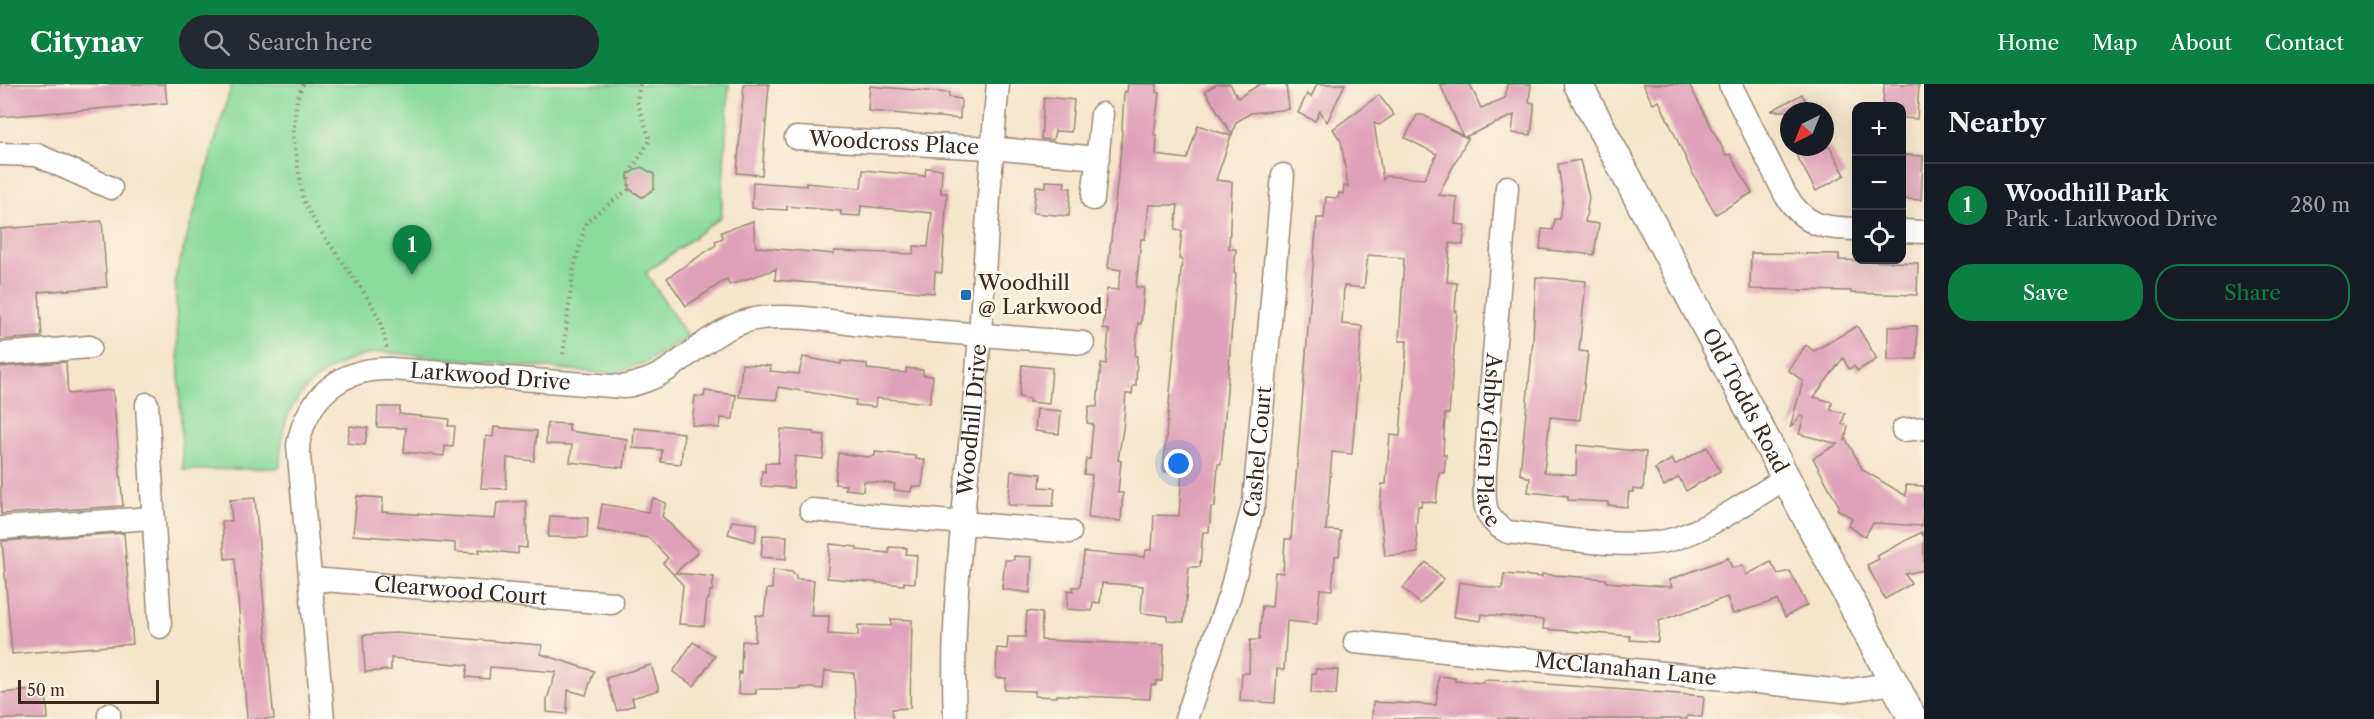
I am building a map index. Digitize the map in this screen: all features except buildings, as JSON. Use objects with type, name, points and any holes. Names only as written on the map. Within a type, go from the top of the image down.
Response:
[{"type":"main road","name":"Old Todds Road","points":[[1578,84],[1913,719]]},
{"type":"street","name":"Woodhill Drive","points":[[955,719],[953,685],[956,600],[980,336],[991,148],[998,84]]},
{"type":"street","points":[[1730,84],[1786,196],[1795,209],[1805,219],[1817,225],[1852,228]]},
{"type":"street","points":[[1094,199],[1102,114]]},
{"type":"street","name":"Woodcross Place","points":[[796,138],[991,148],[1098,158]]},
{"type":"street","points":[[0,154],[37,155],[111,188]]},
{"type":"street","name":"Cashel Court","points":[[1186,719],[1230,594],[1254,502],[1283,175]]},
{"type":"street","name":"Ashby Glen Place","points":[[1507,187],[1485,470],[1485,504],[1488,516],[1497,527],[1508,532],[1622,543],[1675,539],[1700,529],[1786,478]]},
{"type":"street","points":[[1906,231],[1924,232]]},
{"type":"street","name":"Larkwood Drive","points":[[323,719],[298,446],[302,428],[312,406],[328,390],[348,376],[370,368],[624,387],[646,381],[666,371],[686,355],[736,324],[761,318],[796,318],[1083,344]]},
{"type":"street","points":[[0,354],[90,347]]},
{"type":"street","points":[[147,404],[160,627]]},
{"type":"street","points":[[811,510],[1070,532]]},
{"type":"street","points":[[0,528],[153,518]]},
{"type":"street","name":"Clearwood Court","points":[[310,579],[612,603]]},
{"type":"street","name":"McClanahan Lane","points":[[1355,642],[1844,691],[1894,683]]},
{"type":"path","points":[[303,84],[297,99],[293,135],[303,200],[317,226],[370,301],[381,323],[391,369]]},
{"type":"path","points":[[563,354],[573,272],[586,222],[629,189],[628,174],[650,140],[637,101],[640,84]]},
{"type":"green space","points":[[232,84],[729,84],[721,217],[646,273],[689,339],[671,346],[647,362],[612,374],[382,352],[368,354],[328,371],[316,379],[296,400],[284,426],[280,468],[183,470],[175,278]]},
{"type":"place","name":"Woodhill Park","points":[[412,275]]},
{"type":"place","name":"Woodhill @ Larkwood","points":[[966,295]]}]
